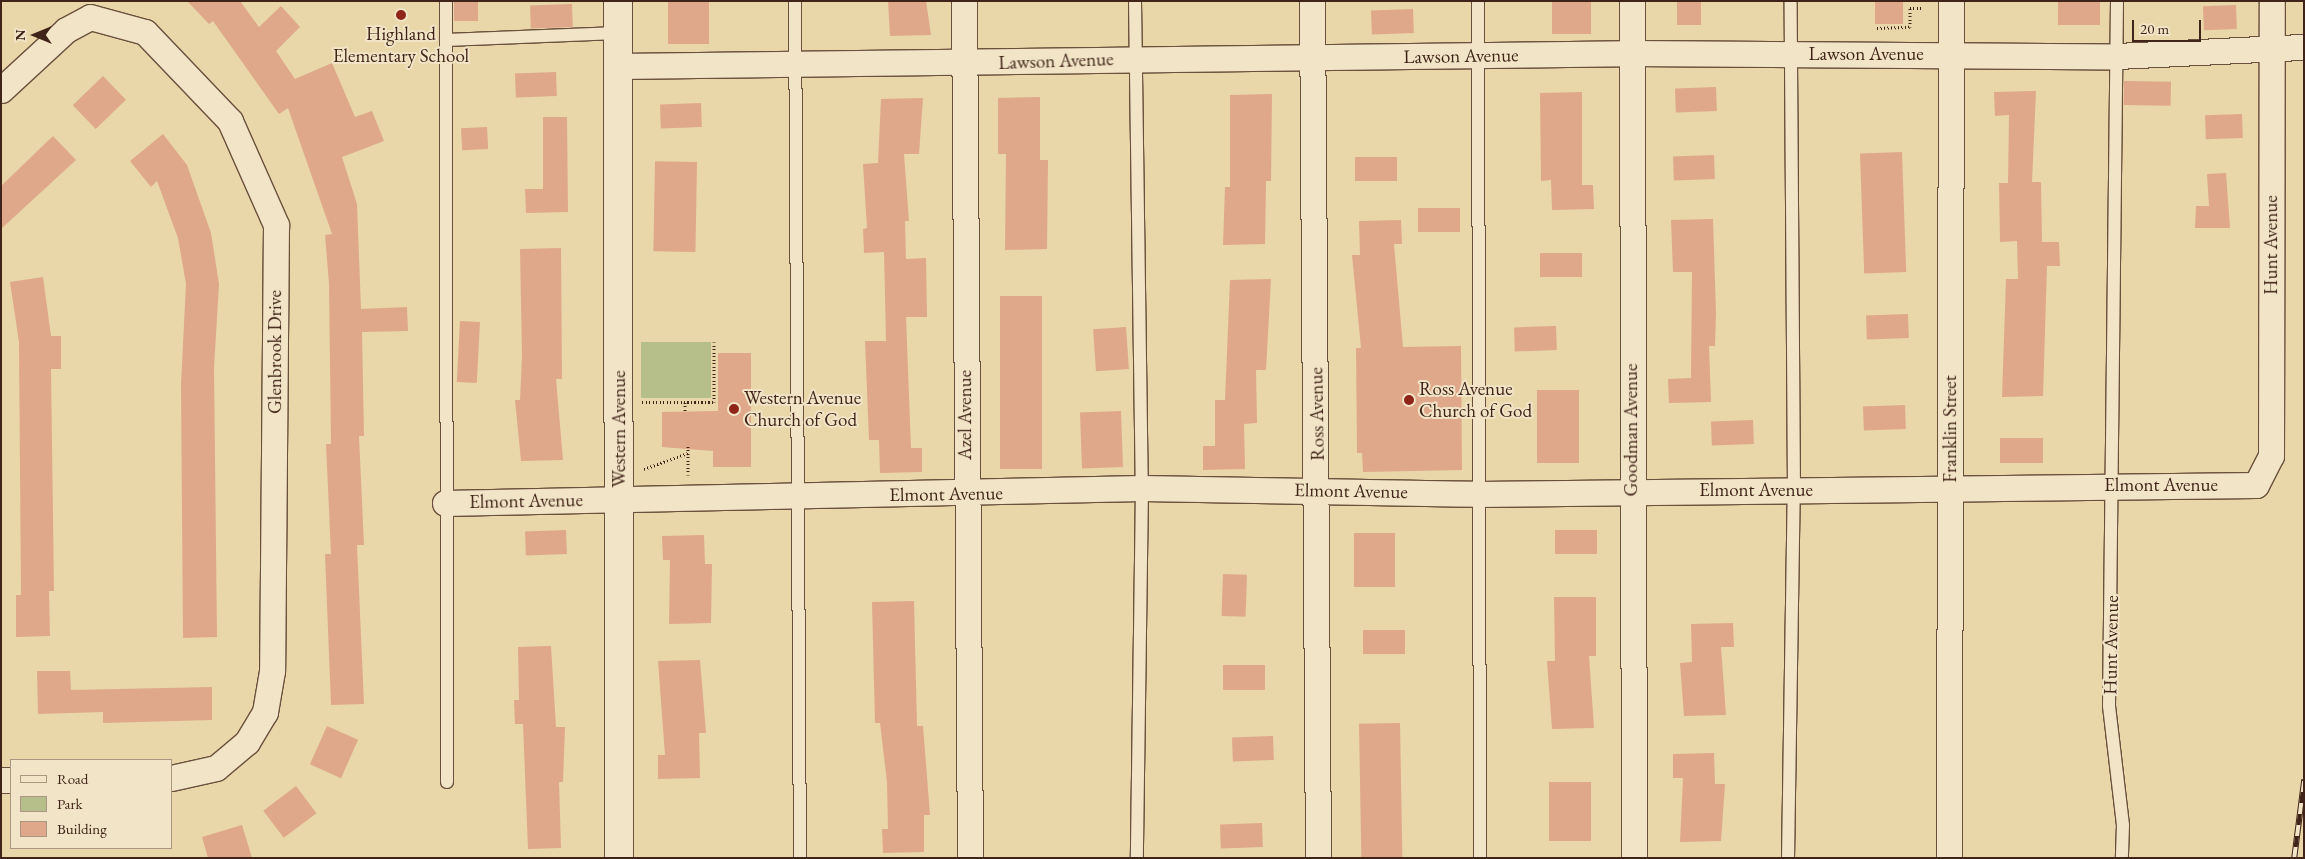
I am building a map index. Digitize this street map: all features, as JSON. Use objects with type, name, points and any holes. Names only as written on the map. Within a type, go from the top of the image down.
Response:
[{"type":"street","name":"Western Avenue","points":[[618,1],[619,858]]},
{"type":"street","name":"Azel Avenue","points":[[964,1],[970,858]]},
{"type":"street","name":"Ross Avenue","points":[[1312,1],[1318,489],[1318,858]]},
{"type":"street","name":"Goodman Avenue","points":[[1632,1],[1631,489],[1634,858]]},
{"type":"street","name":"Franklin Street","points":[[1949,858],[1951,1]]},
{"type":"street","name":"Hunt Avenue","points":[[2256,485],[2271,456],[2272,1]]},
{"type":"street","name":"Glenbrook Drive","points":[[1,90],[66,30],[90,17],[116,21],[145,32],[230,121],[276,225],[272,671],[265,712],[247,742],[216,768],[172,778]]},
{"type":"street","name":"Lawson Avenue","points":[[618,66],[964,65],[1135,58],[1312,60],[1478,55],[1951,54],[2117,56],[2271,47],[2304,47]]},
{"type":"street","name":"Elmont Avenue","points":[[445,503],[966,494],[1142,488],[1318,489],[1478,494],[1631,489],[1950,490],[2115,485],[2256,485]]},
{"type":"lane","points":[[446,1],[445,503],[447,782]]},
{"type":"lane","points":[[795,1],[800,496],[800,858]]},
{"type":"lane","points":[[1135,1],[1142,488],[1137,858]]},
{"type":"lane","points":[[1478,1],[1480,858]]},
{"type":"lane","points":[[1788,858],[1794,490],[1791,1]]},
{"type":"lane","name":"Hunt Avenue","points":[[2117,1],[2115,485],[2109,706],[2121,805],[2122,858]]},
{"type":"lane","points":[[446,40],[618,33]]},
{"type":"path","points":[[1877,28],[1910,27],[1910,8],[1921,8]]},
{"type":"path","points":[[648,402],[714,402],[714,342]]},
{"type":"path","points":[[685,402],[685,411]]},
{"type":"path","points":[[688,446],[688,482]]},
{"type":"path","points":[[648,468],[688,453]]},
{"type":"green space","points":[[641,342],[711,342],[711,398],[641,398]]},
{"type":"building","points":[[187,1],[240,1],[259,27],[281,6],[300,27],[276,51],[295,79],[332,63],[355,117],[372,111],[384,141],[342,157],[357,204],[361,309],[407,307],[408,331],[362,332],[364,436],[359,436],[364,545],[357,545],[364,704],[331,705],[325,554],[331,554],[326,444],[331,444],[329,283],[325,235],[332,234],[288,108],[279,114],[213,21],[209,24]]},
{"type":"building","points":[[454,1],[478,1],[478,21],[454,21]]},
{"type":"building","points":[[668,1],[709,1],[709,44],[668,44]]},
{"type":"building","points":[[888,1],[926,1],[931,35],[890,36]]},
{"type":"building","points":[[1552,1],[1591,1],[1591,34],[1552,34]]},
{"type":"building","points":[[1677,1],[1701,1],[1701,25],[1677,25]]},
{"type":"building","points":[[1875,1],[1903,1],[1903,24],[1875,24]]},
{"type":"building","points":[[2058,1],[2100,1],[2100,25],[2058,25]]},
{"type":"building","points":[[572,4],[573,27],[531,28],[530,5]]},
{"type":"building","points":[[2236,5],[2237,29],[2204,30],[2203,6]]},
{"type":"building","points":[[1413,9],[1414,33],[1372,34],[1371,10]]},
{"type":"building","points":[[556,72],[557,96],[516,97],[515,73]]},
{"type":"building","points":[[103,76],[126,100],[96,129],[73,105]]},
{"type":"building","points":[[2124,81],[2171,82],[2171,106],[2124,105]]},
{"type":"building","points":[[1716,87],[1717,111],[1676,112],[1675,88]]},
{"type":"building","points":[[2036,91],[2032,182],[2041,182],[2042,242],[2059,242],[2060,266],[2047,266],[2043,396],[2002,397],[2006,279],[2018,279],[2017,241],[2000,242],[1999,183],[2008,183],[2009,115],[1995,116],[1994,92]]},
{"type":"building","points":[[1582,92],[1582,185],[1593,185],[1594,209],[1552,210],[1551,180],[1541,181],[1540,93]]},
{"type":"building","points":[[1272,94],[1271,181],[1266,181],[1265,244],[1223,245],[1225,187],[1230,187],[1230,95]]},
{"type":"building","points":[[1040,97],[1040,160],[1048,160],[1047,249],[1005,250],[1006,154],[998,154],[998,98]]},
{"type":"building","points":[[923,98],[919,154],[904,154],[909,221],[905,221],[906,259],[926,258],[927,317],[906,317],[911,448],[922,448],[922,472],[880,473],[879,440],[869,440],[865,341],[886,341],[884,252],[864,253],[863,229],[867,228],[863,164],[878,163],[881,99]]},
{"type":"building","points":[[701,103],[702,127],[661,128],[660,104]]},
{"type":"building","points":[[2242,114],[2243,138],[2206,139],[2205,115]]},
{"type":"building","points":[[543,117],[567,117],[568,212],[526,213],[525,189],[543,189]]},
{"type":"building","points":[[487,127],[488,149],[462,150],[461,128]]},
{"type":"building","points":[[163,134],[187,165],[211,233],[219,284],[214,368],[217,637],[183,638],[181,384],[186,284],[178,238],[157,181],[151,187],[130,161]]},
{"type":"building","points":[[53,136],[76,160],[1,229],[1,186]]},
{"type":"building","points":[[1902,152],[1906,272],[1864,273],[1860,153]]},
{"type":"building","points":[[1714,155],[1715,179],[1674,180],[1673,156]]},
{"type":"building","points":[[1355,157],[1397,157],[1397,181],[1355,181]]},
{"type":"building","points":[[655,161],[697,162],[695,252],[653,251]]},
{"type":"building","points":[[2226,173],[2230,228],[2195,228],[2196,206],[2209,206],[2207,174]]},
{"type":"building","points":[[1418,208],[1460,208],[1460,232],[1418,232]]},
{"type":"building","points":[[1713,219],[1716,313],[1715,346],[1709,346],[1711,402],[1669,403],[1668,379],[1691,378],[1692,272],[1673,272],[1671,220]]},
{"type":"building","name":"Ross Avenue Church of God","points":[[1401,220],[1402,244],[1394,244],[1403,347],[1461,346],[1462,470],[1363,472],[1362,453],[1357,453],[1356,348],[1361,348],[1352,255],[1360,255],[1359,221]]},
{"type":"building","points":[[561,248],[562,379],[556,379],[563,460],[521,461],[515,400],[520,400],[522,356],[520,249]]},
{"type":"building","points":[[1540,253],[1582,253],[1582,277],[1540,277]]},
{"type":"building","points":[[43,277],[51,336],[61,336],[61,369],[51,369],[54,591],[49,591],[50,636],[16,637],[16,595],[21,595],[19,342],[10,282]]},
{"type":"building","points":[[1271,279],[1266,370],[1256,370],[1257,423],[1244,424],[1245,469],[1203,470],[1203,446],[1215,446],[1215,400],[1225,400],[1230,280]]},
{"type":"building","points":[[1000,296],[1042,296],[1042,469],[1000,469]]},
{"type":"building","points":[[1908,314],[1909,338],[1867,339],[1866,315]]},
{"type":"building","points":[[460,321],[480,322],[477,383],[457,382]]},
{"type":"building","points":[[1556,326],[1557,350],[1515,351],[1514,327]]},
{"type":"building","points":[[1126,327],[1129,369],[1096,371],[1093,329]]},
{"type":"building","name":"Western Avenue Church of God","points":[[718,353],[751,353],[751,467],[713,467],[713,451],[662,447],[662,412],[718,411]]},
{"type":"building","points":[[1537,390],[1579,390],[1579,463],[1537,463]]},
{"type":"building","points":[[1905,405],[1906,429],[1864,430],[1863,406]]},
{"type":"building","points":[[1121,411],[1123,467],[1082,468],[1080,412]]},
{"type":"building","points":[[1753,420],[1754,444],[1712,445],[1711,421]]},
{"type":"building","points":[[2000,438],[2043,438],[2043,463],[2000,463]]},
{"type":"building","points":[[566,530],[567,554],[526,555],[525,531]]},
{"type":"building","points":[[1555,530],[1597,530],[1597,554],[1555,554]]},
{"type":"building","points":[[1354,533],[1395,533],[1395,587],[1354,587]]},
{"type":"building","points":[[704,535],[705,564],[712,564],[711,623],[669,624],[670,560],[663,560],[662,536]]},
{"type":"building","points":[[1223,574],[1247,575],[1246,617],[1222,616]]},
{"type":"building","points":[[1554,597],[1596,597],[1596,656],[1589,656],[1594,728],[1552,729],[1547,661],[1555,661]]},
{"type":"building","points":[[914,601],[917,726],[923,726],[930,815],[924,815],[924,852],[883,853],[882,829],[888,829],[887,782],[880,723],[875,723],[872,602]]},
{"type":"building","points":[[1733,623],[1734,647],[1721,647],[1726,715],[1684,716],[1680,663],[1692,662],[1691,624]]},
{"type":"building","points":[[1363,630],[1405,630],[1405,654],[1363,654]]},
{"type":"building","points":[[551,646],[556,727],[565,727],[563,782],[559,782],[561,848],[528,849],[523,724],[515,724],[514,700],[519,700],[518,647]]},
{"type":"building","points":[[700,660],[706,733],[699,733],[700,778],[658,779],[658,755],[665,755],[658,661]]},
{"type":"building","points":[[1223,665],[1265,665],[1265,690],[1223,690]]},
{"type":"building","points":[[37,671],[70,671],[71,690],[212,687],[212,720],[103,723],[103,712],[38,714]]},
{"type":"building","points":[[1400,723],[1402,858],[1361,858],[1359,724]]},
{"type":"building","points":[[327,726],[358,740],[341,778],[310,764]]},
{"type":"building","points":[[1273,736],[1274,760],[1233,761],[1232,737]]},
{"type":"building","points":[[1714,753],[1715,784],[1725,784],[1721,841],[1680,842],[1683,778],[1673,778],[1673,754]]},
{"type":"building","points":[[1549,782],[1591,782],[1591,841],[1549,841]]},
{"type":"building","points":[[296,786],[316,813],[284,838],[263,811]]},
{"type":"building","points":[[1262,823],[1263,847],[1221,848],[1220,824]]},
{"type":"building","points":[[242,825],[252,858],[208,858],[202,837]]},
{"type":"railway","points":[[2294,858],[2304,780]]},
{"type":"place","name":"Highland Elementary School","points":[[401,15]]},
{"type":"place","name":"Ross Avenue Church of God","points":[[1409,400]]},
{"type":"place","name":"Western Avenue Church of God","points":[[734,409]]}]
